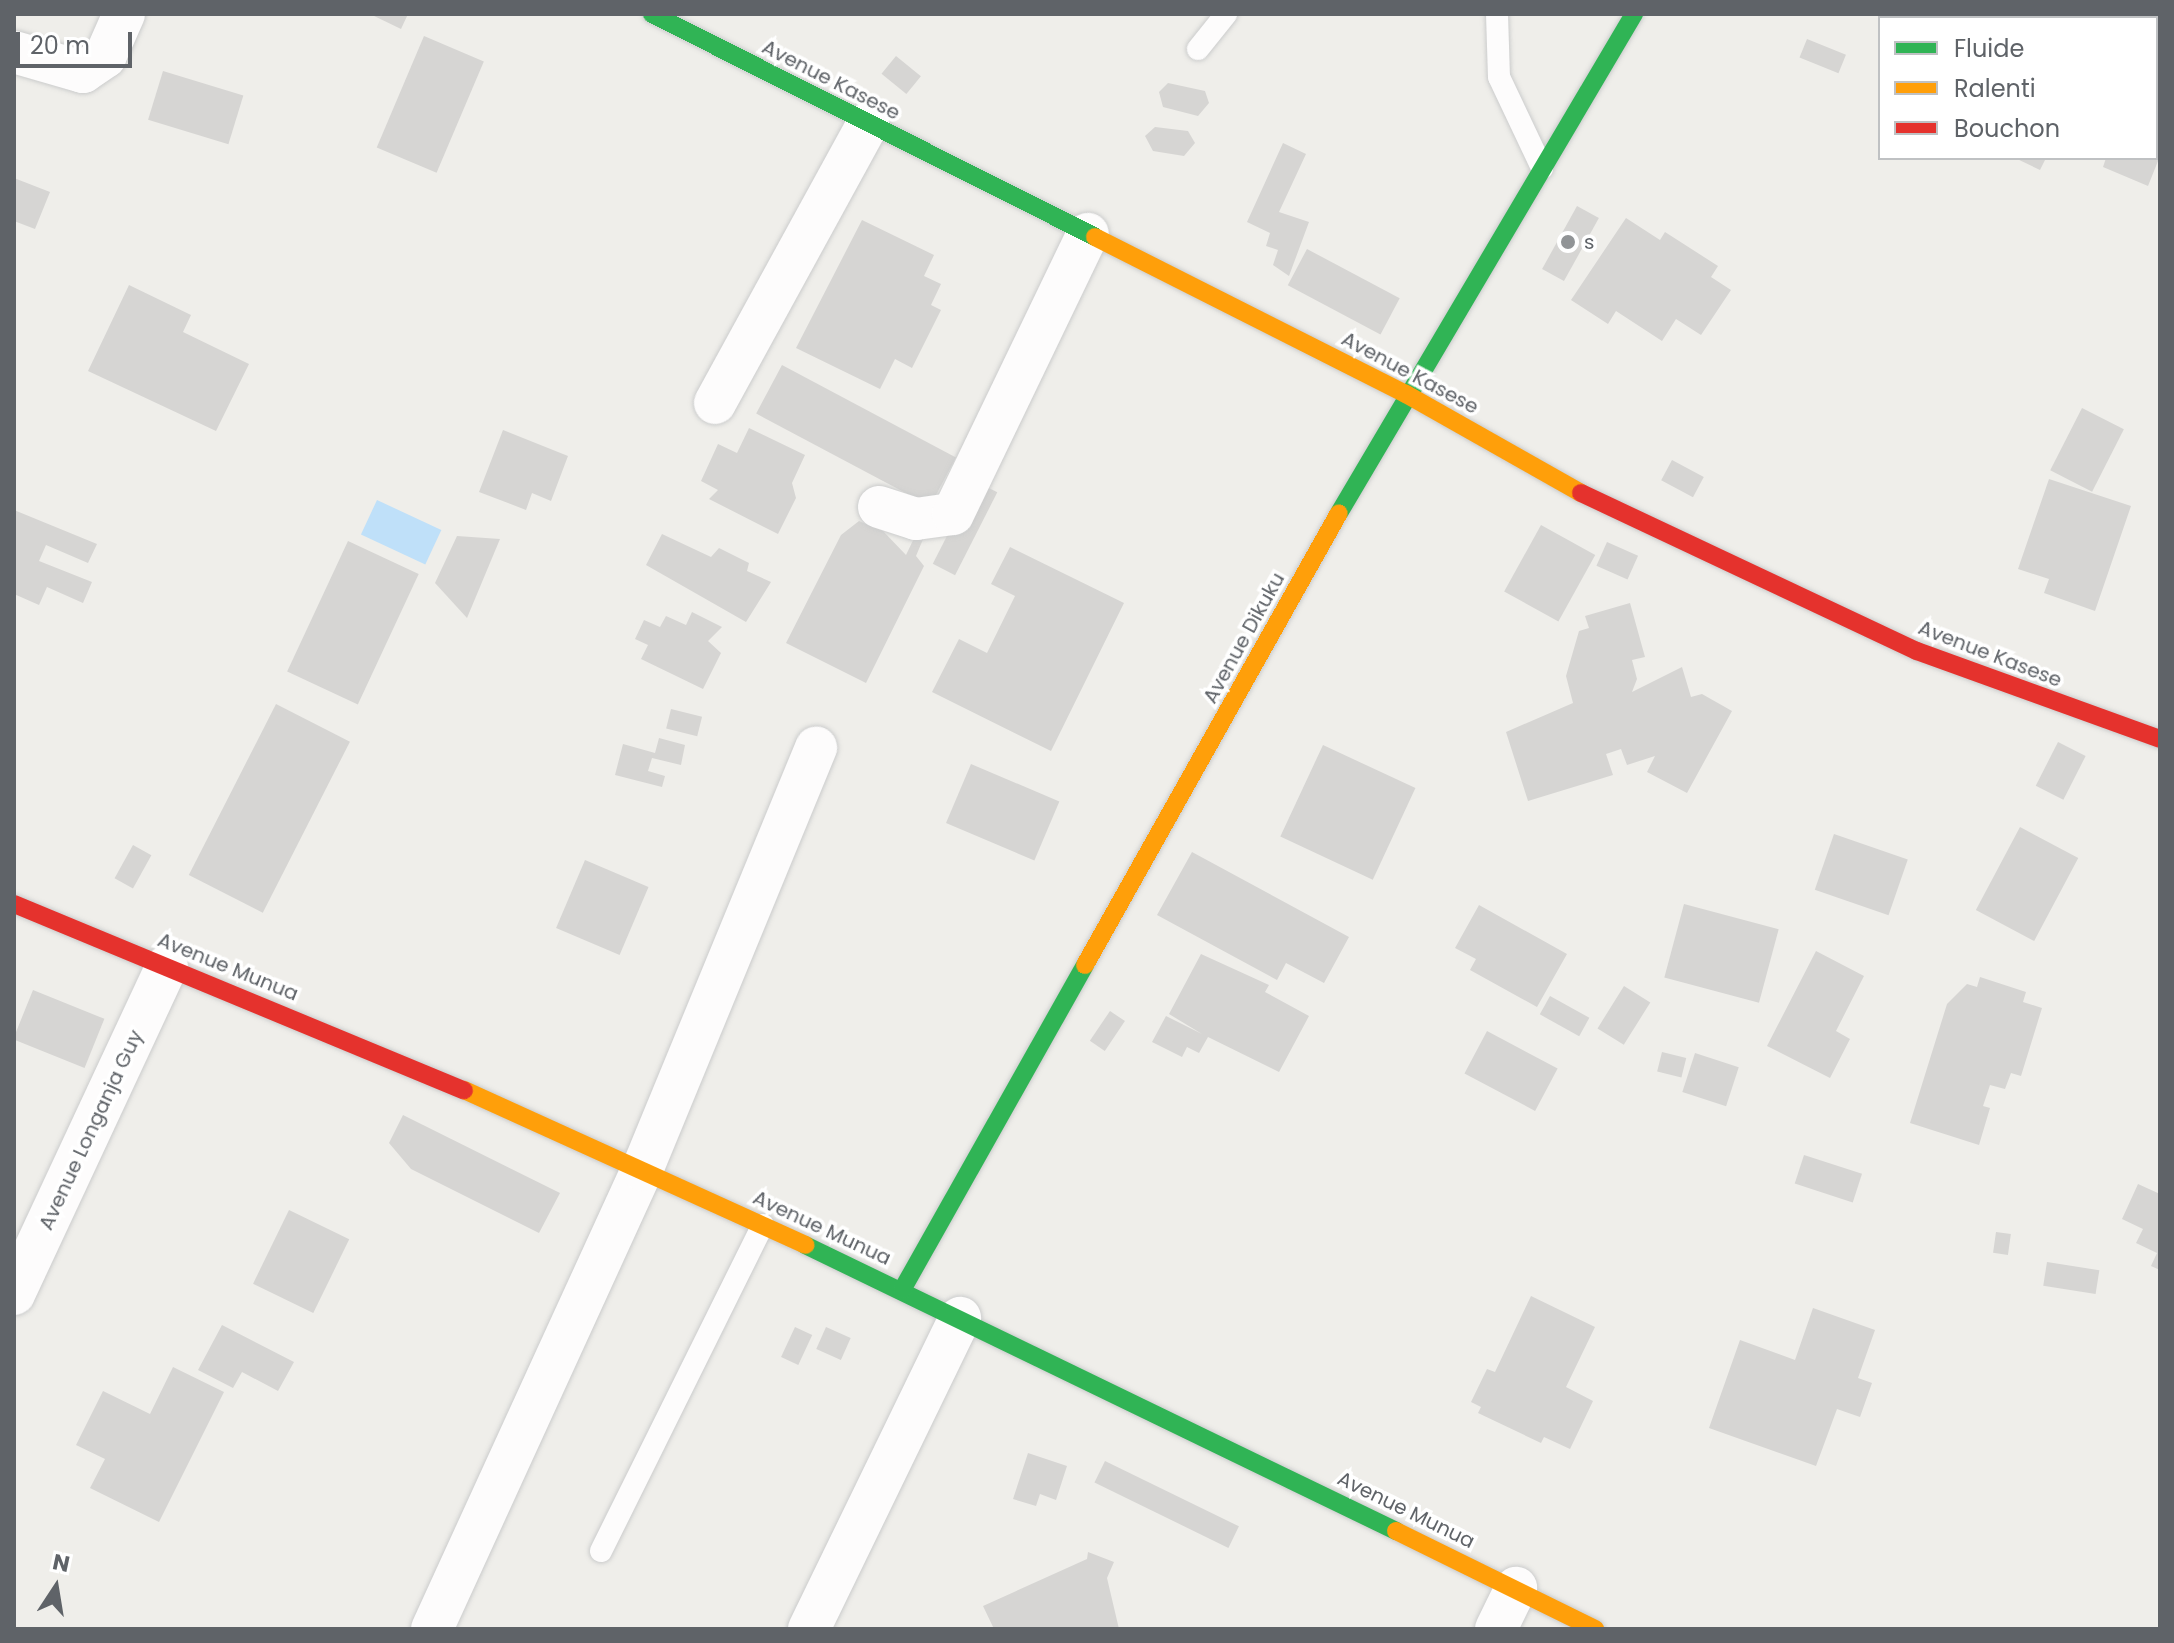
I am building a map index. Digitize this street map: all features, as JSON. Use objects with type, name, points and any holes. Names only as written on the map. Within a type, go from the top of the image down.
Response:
[{"type":"street","points":[[14,52],[83,72],[105,57],[124,14]]},
{"type":"street","name":"Avenue Kasese","points":[[652,14],[1406,394],[1624,517],[1798,598],[2042,700],[2160,739]]},
{"type":"street","name":"Avenue Dikuku","points":[[902,1290],[1406,394],[1634,14]]},
{"type":"street","points":[[715,403],[868,123]]},
{"type":"street","points":[[879,507],[916,519],[953,514],[1088,234]]},
{"type":"street","points":[[432,1629],[642,1170],[816,747]]},
{"type":"street","name":"Avenue Munua","points":[[14,904],[167,966],[763,1225],[1595,1629]]},
{"type":"street","name":"Avenue Longanja Guy","points":[[14,1294],[167,966]]},
{"type":"street","points":[[809,1629],[960,1318]]},
{"type":"street","points":[[1496,1629],[1516,1588]]},
{"type":"lane","points":[[1198,49],[1226,14]]},
{"type":"lane","points":[[1497,14],[1499,77],[1542,168]]},
{"type":"lane","points":[[601,1551],[763,1225]]},
{"type":"water","points":[[377,500],[441,530],[425,564],[361,534]]},
{"type":"building","points":[[370,14],[408,14],[401,29]]},
{"type":"building","points":[[424,36],[484,61],[437,173],[377,147]]},
{"type":"building","points":[[1807,39],[1846,55],[1838,73],[1800,58]]},
{"type":"building","points":[[896,56],[921,76],[906,94],[882,74]]},
{"type":"building","points":[[163,71],[243,96],[228,144],[148,120]]},
{"type":"building","points":[[1168,83],[1205,91],[1209,103],[1198,116],[1163,107],[1159,92]]},
{"type":"building","points":[[2160,89],[2160,149],[2158,148]]},
{"type":"building","points":[[1155,127],[1188,131],[1195,143],[1184,156],[1153,151],[1145,136]]},
{"type":"building","points":[[1283,143],[1306,154],[1279,212],[1309,222],[1289,276],[1273,265],[1278,250],[1266,246],[1270,233],[1247,222]]},
{"type":"building","points":[[2158,154],[2160,156],[2148,186],[2103,167],[2105,160],[2158,160]]},
{"type":"building","points":[[2019,160],[2045,160],[2040,170]]},
{"type":"building","points":[[14,178],[50,192],[35,229],[14,221]]},
{"type":"building","name":"s","points":[[1577,206],[1599,218],[1564,281],[1542,269]]},
{"type":"building","points":[[1626,218],[1660,240],[1665,232],[1718,266],[1711,277],[1731,290],[1701,335],[1676,319],[1662,341],[1616,311],[1608,324],[1571,300]]},
{"type":"building","points":[[862,220],[934,255],[924,276],[941,284],[931,305],[941,310],[912,368],[895,359],[880,389],[796,348]]},
{"type":"building","points":[[1307,249],[1400,298],[1380,334],[1288,285]]},
{"type":"building","points":[[129,285],[191,315],[183,332],[249,364],[216,431],[88,371]]},
{"type":"building","points":[[782,365],[956,457],[930,506],[756,414]]},
{"type":"building","points":[[2082,408],[2124,429],[2092,492],[2050,470]]},
{"type":"building","points":[[749,428],[805,455],[792,483],[796,498],[778,534],[709,499],[718,490],[701,481],[718,444],[737,453]]},
{"type":"building","points":[[503,430],[568,456],[551,501],[532,493],[526,510],[479,492]]},
{"type":"building","points":[[1672,460],[1704,477],[1693,497],[1661,480]]},
{"type":"building","points":[[2049,479],[2131,506],[2095,611],[2044,593],[2049,579],[2018,569]]},
{"type":"building","points":[[975,481],[997,492],[955,575],[933,564]]},
{"type":"building","points":[[14,510],[97,544],[88,563],[46,545],[39,561],[92,582],[83,603],[47,587],[39,605],[14,594]]},
{"type":"building","points":[[859,521],[883,531],[906,555],[919,528],[926,532],[916,556],[924,566],[866,683],[786,643],[841,535]]},
{"type":"building","points":[[1541,525],[1595,555],[1558,622],[1504,591]]},
{"type":"building","points":[[662,534],[711,557],[719,548],[749,563],[747,571],[771,582],[746,622],[646,565]]},
{"type":"building","points":[[457,536],[500,539],[467,618],[435,583]]},
{"type":"building","points":[[348,541],[419,574],[358,704],[287,672]]},
{"type":"building","points":[[1607,542],[1638,556],[1627,580],[1596,566]]},
{"type":"building","points":[[1010,547],[1124,603],[1051,751],[932,692],[959,639],[987,653],[1015,596],[991,584]]},
{"type":"building","points":[[1630,603],[1645,657],[1632,660],[1637,679],[1632,692],[1682,667],[1691,697],[1702,694],[1732,711],[1687,793],[1647,772],[1655,756],[1627,765],[1621,749],[1606,754],[1613,775],[1528,801],[1506,732],[1573,703],[1566,676],[1579,631],[1589,628],[1585,616]]},
{"type":"building","points":[[692,612],[722,627],[708,641],[721,653],[703,689],[641,659],[648,645],[635,639],[644,620],[660,627],[666,616],[686,625]]},
{"type":"building","points":[[276,704],[350,742],[263,913],[189,875]]},
{"type":"building","points":[[671,709],[702,717],[697,736],[666,728]]},
{"type":"building","points":[[659,738],[685,745],[681,765],[652,758],[648,771],[665,776],[662,787],[615,775],[623,744],[655,753]]},
{"type":"building","points":[[2058,742],[2086,756],[2063,800],[2036,786]]},
{"type":"building","points":[[1323,745],[1415,788],[1373,880],[1280,837]]},
{"type":"building","points":[[971,764],[1059,802],[1034,860],[946,823]]},
{"type":"building","points":[[2020,827],[2078,858],[2034,941],[1976,910]]},
{"type":"building","points":[[1834,834],[1908,859],[1889,915],[1815,890]]},
{"type":"building","points":[[133,845],[151,855],[133,888],[115,878]]},
{"type":"building","points":[[1192,852],[1349,937],[1324,983],[1286,963],[1277,980],[1157,915]]},
{"type":"building","points":[[585,860],[649,887],[620,955],[556,928]]},
{"type":"building","points":[[1684,904],[1779,929],[1759,1003],[1664,977]]},
{"type":"building","points":[[1479,905],[1567,954],[1537,1007],[1470,970],[1476,959],[1455,948]]},
{"type":"building","points":[[1816,951],[1864,976],[1836,1031],[1850,1039],[1830,1078],[1767,1046]]},
{"type":"building","points":[[1201,954],[1269,985],[1265,992],[1309,1016],[1279,1072],[1208,1037],[1199,1053],[1187,1047],[1182,1057],[1152,1042],[1166,1016],[1202,1034],[1169,1014]]},
{"type":"building","points":[[1980,977],[2026,992],[2023,1002],[2042,1008],[2021,1076],[2011,1073],[2005,1089],[1990,1085],[1983,1106],[1990,1108],[1979,1145],[1910,1123],[1947,1004],[1967,984],[1977,987]]},
{"type":"building","points":[[1624,986],[1650,1002],[1624,1045],[1598,1028]]},
{"type":"building","points":[[33,990],[104,1019],[85,1068],[14,1039]]},
{"type":"building","points":[[1550,996],[1589,1018],[1579,1036],[1540,1014]]},
{"type":"building","points":[[1110,1011],[1125,1021],[1105,1051],[1090,1041]]},
{"type":"building","points":[[1487,1031],[1558,1069],[1535,1111],[1464,1073]]},
{"type":"building","points":[[1662,1052],[1686,1058],[1681,1077],[1657,1071]]},
{"type":"building","points":[[1695,1053],[1739,1067],[1726,1106],[1682,1092]]},
{"type":"building","points":[[403,1115],[560,1193],[539,1233],[411,1169],[389,1143]]},
{"type":"building","points":[[1804,1155],[1862,1174],[1853,1202],[1795,1184]]},
{"type":"building","points":[[2138,1184],[2160,1194],[2160,1270],[2151,1266],[2157,1253],[2136,1243],[2143,1229],[2122,1219]]},
{"type":"building","points":[[289,1210],[349,1239],[313,1313],[253,1284]]},
{"type":"building","points":[[1996,1232],[2011,1234],[2008,1255],[1993,1253]]},
{"type":"building","points":[[2047,1262],[2099,1270],[2096,1294],[2043,1286]]},
{"type":"building","points":[[1531,1296],[1595,1327],[1566,1387],[1593,1401],[1570,1449],[1544,1437],[1541,1443],[1478,1413],[1481,1407],[1471,1402],[1487,1369],[1495,1372]]},
{"type":"building","points":[[1813,1308],[1875,1330],[1858,1378],[1872,1383],[1860,1417],[1837,1409],[1816,1466],[1709,1428],[1740,1340],[1795,1360]]},
{"type":"building","points":[[222,1325],[294,1362],[278,1391],[242,1372],[233,1388],[198,1370]]},
{"type":"building","points":[[795,1327],[812,1335],[798,1365],[781,1357]]},
{"type":"building","points":[[826,1327],[851,1338],[841,1360],[816,1349]]},
{"type":"building","points":[[173,1367],[224,1392],[159,1522],[90,1488],[105,1459],[76,1445],[103,1391],[150,1414]]},
{"type":"building","points":[[1028,1453],[1067,1466],[1056,1500],[1040,1494],[1036,1506],[1013,1499]]},
{"type":"building","points":[[1105,1461],[1239,1526],[1228,1548],[1094,1483]]},
{"type":"building","points":[[1088,1552],[1114,1562],[1107,1578],[1119,1629],[994,1629],[983,1606],[1087,1559]]},
{"type":"traffic: fast","points":[[652,14],[1095,237]]},
{"type":"traffic: fast","points":[[1339,513],[1634,14]]},
{"type":"traffic: fast","points":[[902,1290],[1085,965]]},
{"type":"traffic: fast","points":[[805,1245],[1396,1531]]},
{"type":"traffic: slow","points":[[1095,237],[1406,394],[1581,493]]},
{"type":"traffic: slow","points":[[1085,965],[1339,513]]},
{"type":"traffic: slow","points":[[464,1090],[805,1245]]},
{"type":"traffic: slow","points":[[1396,1531],[1595,1629]]},
{"type":"traffic: jam","points":[[1581,493],[1917,651],[2160,739]]},
{"type":"traffic: jam","points":[[14,904],[464,1090]]},
{"type":"place","name":"s","points":[[1568,242]]}]
